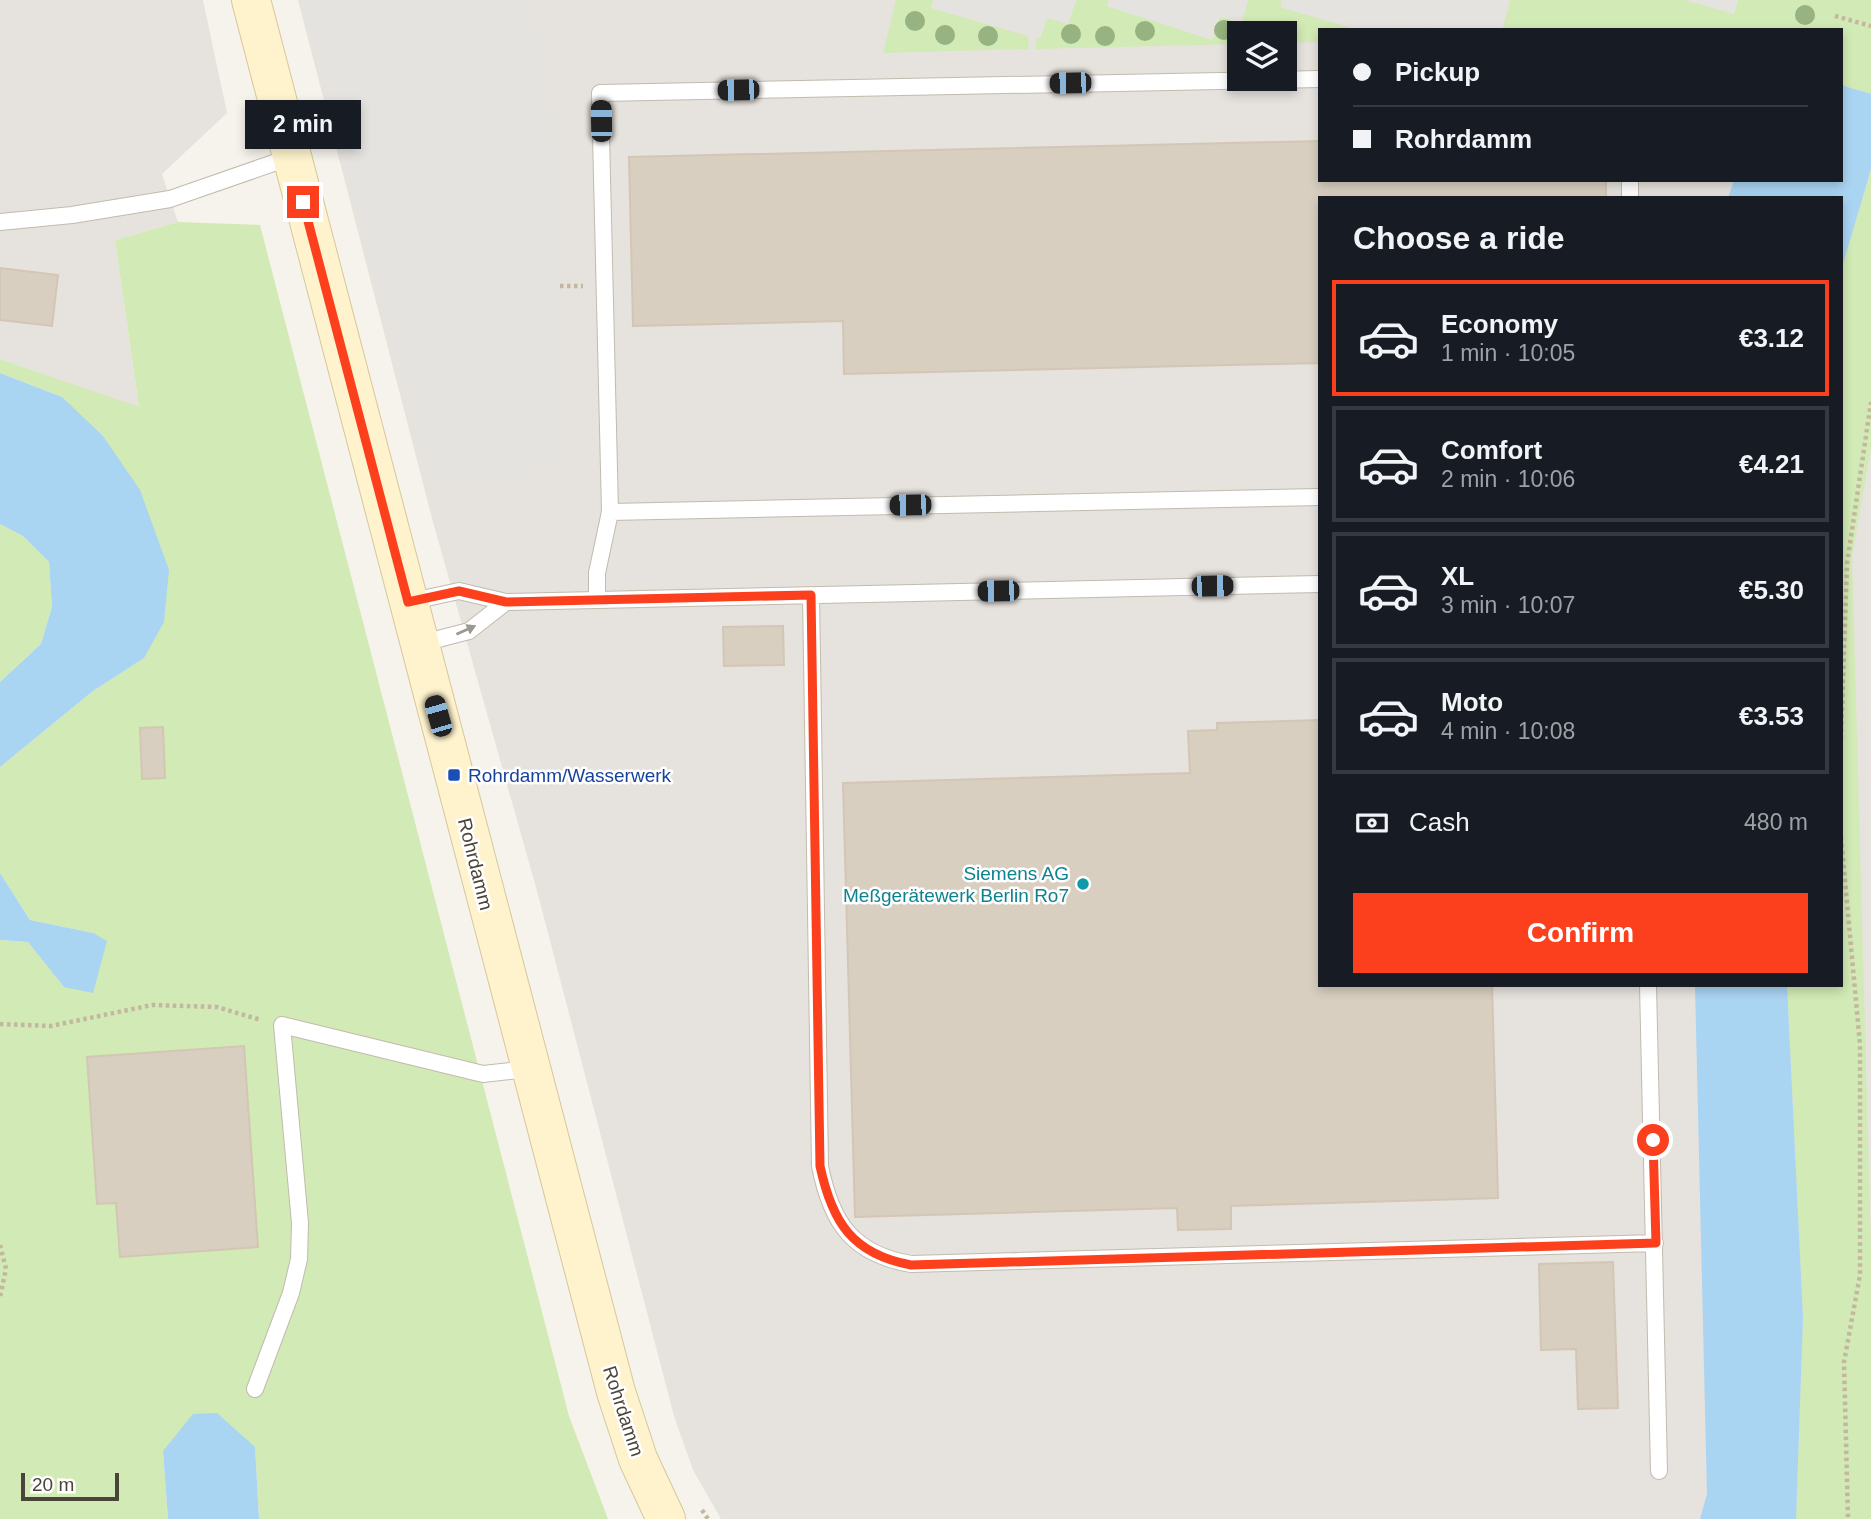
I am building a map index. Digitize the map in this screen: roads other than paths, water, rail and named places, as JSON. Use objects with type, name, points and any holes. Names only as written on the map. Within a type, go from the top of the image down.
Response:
[{"type":"main road","name":"Rohrdamm","points":[[251,0],[529,1069],[616,1392],[638,1459],[666,1519]]},
{"type":"lane","points":[[597,600],[597,573],[610,512],[600,93],[1318,79]]},
{"type":"lane","points":[[0,222],[72,215],[170,198],[291,157]]},
{"type":"lane","points":[[610,512],[1318,497]]},
{"type":"lane","points":[[408,602],[459,591],[506,602],[1318,584]]},
{"type":"lane","points":[[811,595],[820,1166],[827,1198],[843,1228],[863,1248],[886,1260],[911,1265],[1656,1243]]},
{"type":"lane","points":[[419,644],[469,631],[506,602]]},
{"type":"lane","points":[[1648,987],[1656,1243],[1659,1471]]},
{"type":"lane","points":[[255,1389],[291,1293],[299,1259],[300,1223],[282,1025],[483,1074],[529,1069]]},
{"type":"water","points":[[1843,86],[1871,94],[1871,169],[1843,264],[1843,196],[1729,196],[1733,182],[1843,182]]},
{"type":"water","points":[[0,373],[62,397],[103,436],[140,490],[169,570],[164,622],[144,658],[93,691],[0,767],[0,682],[41,644],[52,607],[49,562],[23,536],[0,524]]},
{"type":"water","points":[[0,873],[30,920],[93,933],[107,941],[93,993],[64,987],[28,942],[0,940]]},
{"type":"water","points":[[1695,987],[1787,987],[1803,1318],[1796,1519],[1700,1519],[1707,1494]]},
{"type":"water","points":[[217,1413],[255,1447],[259,1519],[168,1519],[163,1451],[193,1414]]},
{"type":"place","name":"Rohrdamm/Wasserwerk","points":[[454,775]]},
{"type":"place","name":"Siemens AG Meßgerätewerk Berlin Ro7","points":[[1083,884]]}]
